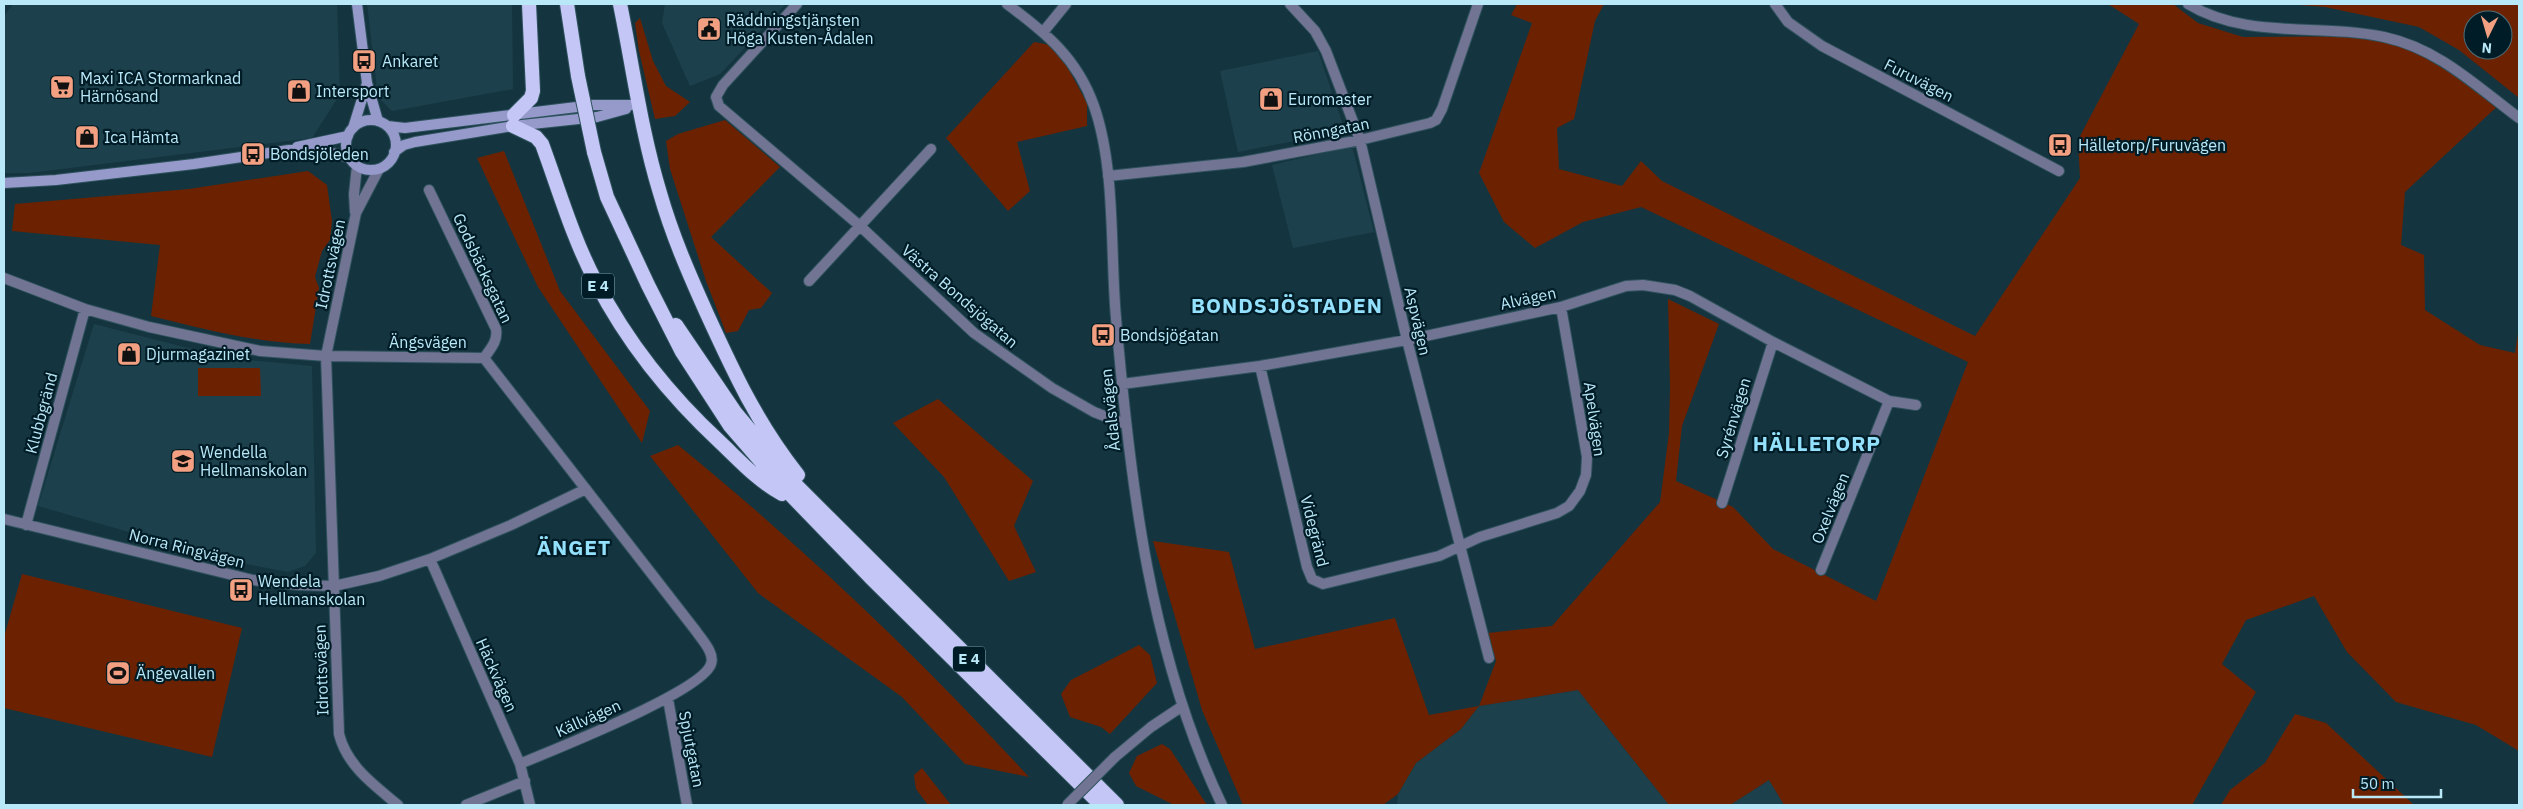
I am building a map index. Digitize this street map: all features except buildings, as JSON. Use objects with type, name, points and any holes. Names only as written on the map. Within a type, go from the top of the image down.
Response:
[{"type":"highway","points":[[514,120],[531,98],[533,91],[529,4]]},
{"type":"highway","name":"E 4","points":[[567,4],[578,76],[594,152],[607,196],[648,285],[682,352],[715,405],[746,446],[870,577],[1101,805]]},
{"type":"highway","name":"E 4","points":[[620,4],[652,166],[669,222],[739,386],[784,456],[816,496],[821,512]]},
{"type":"highway","name":"E 4","points":[[514,120],[542,144],[595,281],[617,321],[645,362],[677,401],[749,469],[775,490],[798,502]]},
{"type":"highway","name":"E 4","points":[[648,285],[735,412],[770,456],[821,512],[1117,805]]},
{"type":"main road","points":[[4,183],[32,182],[169,167],[290,150],[321,150],[353,162],[368,171],[379,169],[389,162],[394,152],[394,137],[382,123],[367,83],[357,4]]},
{"type":"main road","points":[[353,162],[347,145],[367,83]]},
{"type":"main road","points":[[394,152],[404,145],[415,142],[514,120],[593,105],[639,105]]},
{"type":"main road","points":[[290,150],[350,132],[363,122],[382,123],[405,128],[514,120]]},
{"type":"street","name":"Västra Bondsjögatan","points":[[797,4],[723,85],[717,94],[719,106],[860,226],[974,333],[1052,388],[1094,412],[1125,424]]},
{"type":"street","name":"Ådalsvägen","points":[[1007,4],[1044,31],[1065,54],[1083,81],[1101,131],[1108,176],[1112,269],[1125,424],[1152,589],[1181,707],[1222,805]]},
{"type":"street","points":[[1044,31],[1066,4]]},
{"type":"street","name":"Aspvägen","points":[[1290,4],[1315,31],[1326,51],[1360,140],[1407,340],[1489,658]]},
{"type":"street","name":"Rönngatan","points":[[1108,176],[1244,162],[1360,140],[1420,126],[1436,120],[1442,109],[1478,4]]},
{"type":"street","name":"Furuvägen","points":[[1775,4],[1788,22],[1822,46],[2059,171]]},
{"type":"street","points":[[2188,4],[2211,15],[2248,25],[2358,32],[2408,44],[2444,61],[2519,118]]},
{"type":"street","points":[[809,281],[931,149]]},
{"type":"street","name":"Idrottsvägen","points":[[353,162],[356,213]]},
{"type":"street","name":"Idrottsvägen","points":[[379,169],[356,213],[326,356],[339,734],[342,748],[362,774],[398,805]]},
{"type":"street","name":"Godsbäcksgatan","points":[[429,190],[496,329],[494,344],[484,358]]},
{"type":"street","name":"Ängsvägen","points":[[4,278],[85,309],[208,341],[260,351],[326,356],[484,358],[696,631],[711,654],[711,664],[705,674],[668,699]]},
{"type":"street","name":"Alvägen","points":[[1122,384],[1260,366],[1407,340],[1561,307],[1626,286],[1658,286],[1690,296],[1772,342],[1889,401],[1916,405]]},
{"type":"street","name":"Apelvägen","points":[[1461,546],[1480,537],[1558,513],[1569,506],[1580,491],[1586,475],[1587,457],[1561,307]]},
{"type":"street","name":"Klubbgränd","points":[[26,525],[85,309]]},
{"type":"street","name":"Syrénvägen","points":[[1722,503],[1772,342]]},
{"type":"street","name":"Videgränd","points":[[1260,366],[1307,567],[1312,580],[1322,584],[1337,581],[1439,556],[1461,546]]},
{"type":"street","name":"Oxelvägen","points":[[1821,570],[1889,401]]},
{"type":"street","name":"Norra Ringvägen","points":[[4,519],[253,580],[298,586],[334,586],[379,576],[430,559],[511,525],[586,489]]},
{"type":"street","name":"Häckvägen","points":[[430,559],[520,764],[530,805]]},
{"type":"street","name":"Källvägen","points":[[520,764],[668,699]]},
{"type":"street","name":"Spjutgatan","points":[[668,699],[687,805]]},
{"type":"street","points":[[1066,805],[1115,758],[1152,727],[1181,707]]},
{"type":"street","points":[[466,805],[525,781]]},
{"type":"shaded area","points":[[13,4],[337,4],[340,94],[312,138],[29,173],[4,173],[4,16]]},
{"type":"shaded area","points":[[367,4],[512,4],[513,89],[392,111],[378,97]]},
{"type":"shaded area","points":[[665,4],[786,4],[720,74],[690,86],[662,23]]},
{"type":"shaded area","points":[[1517,4],[1604,4],[1595,21],[1574,119],[1557,128],[1559,169],[1622,186],[1641,161],[1662,181],[1975,336],[2080,178],[2078,140],[2139,24],[2108,4],[2173,4],[2198,23],[2243,37],[2378,36],[2458,67],[2502,102],[2405,192],[2401,245],[2424,255],[2425,310],[2480,345],[2515,353],[2519,327],[2519,751],[2476,725],[2396,702],[2347,652],[2314,596],[2246,620],[2222,664],[2256,692],[2192,805],[1784,805],[1769,780],[1730,805],[1669,805],[1578,690],[1479,706],[1496,661],[1488,633],[1552,626],[1660,502],[1669,433],[1668,299],[1719,324],[1682,426],[1676,481],[1733,507],[1773,549],[1876,601],[1968,362],[1641,207],[1583,222],[1535,248],[1504,222],[1479,173],[1532,23],[1511,15]]},
{"type":"shaded area","points":[[2285,4],[2519,4],[2519,98],[2472,60],[2513,60],[2513,10],[2463,10],[2463,53],[2419,27],[2325,7]]},
{"type":"shaded area","points":[[640,18],[653,61],[666,86],[690,102],[675,116],[655,119],[639,51],[635,23]]},
{"type":"shaded area","points":[[1034,42],[1051,45],[1064,61],[1087,103],[1087,126],[1017,142],[1030,191],[1008,211],[946,138]]},
{"type":"shaded area","points":[[1318,51],[1345,131],[1238,152],[1220,71]]},
{"type":"shaded area","points":[[725,120],[780,167],[711,237],[772,293],[761,308],[749,310],[738,331],[726,333],[706,281],[670,169],[666,141],[678,134]]},
{"type":"shaded area","points":[[1352,146],[1374,232],[1293,248],[1272,165]]},
{"type":"shaded area","points":[[504,151],[560,291],[650,411],[642,443],[538,287],[477,158]]},
{"type":"shaded area","points":[[308,171],[327,185],[332,221],[330,240],[322,251],[315,277],[319,288],[310,344],[250,338],[151,316],[160,245],[12,231],[15,204],[189,189]]},
{"type":"shaded area","name":"Wendella Hellmanskolan","points":[[94,324],[184,347],[248,360],[312,366],[316,553],[305,566],[288,572],[200,555],[171,544],[38,506]]},
{"type":"shaded area","points":[[198,368],[260,368],[261,396],[198,396]]},
{"type":"shaded area","points":[[938,399],[1033,481],[1014,526],[1036,572],[1009,581],[944,477],[893,423]]},
{"type":"shaded area","points":[[678,445],[770,523],[859,604],[946,689],[1029,777],[965,764],[902,697],[758,593],[650,456]]},
{"type":"shaded area","points":[[1153,541],[1229,552],[1255,649],[1395,618],[1429,715],[1479,706],[1461,729],[1416,763],[1398,794],[1383,805],[1243,805],[1202,710]]},
{"type":"shaded area","name":"Ängevallen","points":[[22,574],[242,628],[212,757],[4,708],[4,637]]},
{"type":"shaded area","points":[[1139,645],[1150,655],[1157,683],[1110,734],[1101,727],[1070,717],[1061,694],[1071,680]]},
{"type":"shaded area","points":[[1578,690],[1669,805],[1397,805],[1398,794],[1416,763],[1461,729],[1479,706]]},
{"type":"shaded area","points":[[2295,714],[2326,723],[2414,805],[2221,805],[2230,790],[2265,763]]},
{"type":"shaded area","points":[[1162,744],[1170,749],[1207,805],[1174,805],[1136,786],[1129,773],[1137,756]]},
{"type":"shaded area","points":[[922,768],[951,805],[928,805],[916,789],[914,775]]},
{"type":"shaded area","points":[[1769,780],[1784,805],[1730,805]]},
{"type":"place","name":"Räddningstjänsten Höga Kusten-Ådalen","points":[[709,29]]},
{"type":"place","name":"Ankaret","points":[[364,61]]},
{"type":"place","name":"Maxi ICA Stormarknad Härnösand","points":[[62,87]]},
{"type":"place","name":"Intersport","points":[[299,91]]},
{"type":"place","name":"Euromaster","points":[[1271,99]]},
{"type":"place","name":"Ica Hämta","points":[[87,137]]},
{"type":"place","name":"Hälletorp/Furuvägen","points":[[2060,145]]},
{"type":"place","name":"Bondsjöleden","points":[[253,154]]},
{"type":"place","name":"Bondsjögatan","points":[[1103,335]]},
{"type":"place","name":"Djurmagazinet","points":[[129,354]]},
{"type":"place","name":"Wendella Hellmanskolan","points":[[183,461]]},
{"type":"place","name":"Wendela Hellmanskolan","points":[[241,590]]},
{"type":"place","name":"Ängevallen","points":[[118,673]]},
{"type":"district","name":"BONDSJÖSTADEN","points":[[1287,306]]},
{"type":"district","name":"HÄLLETORP","points":[[1817,444]]},
{"type":"district","name":"ÄNGET","points":[[574,548]]}]
